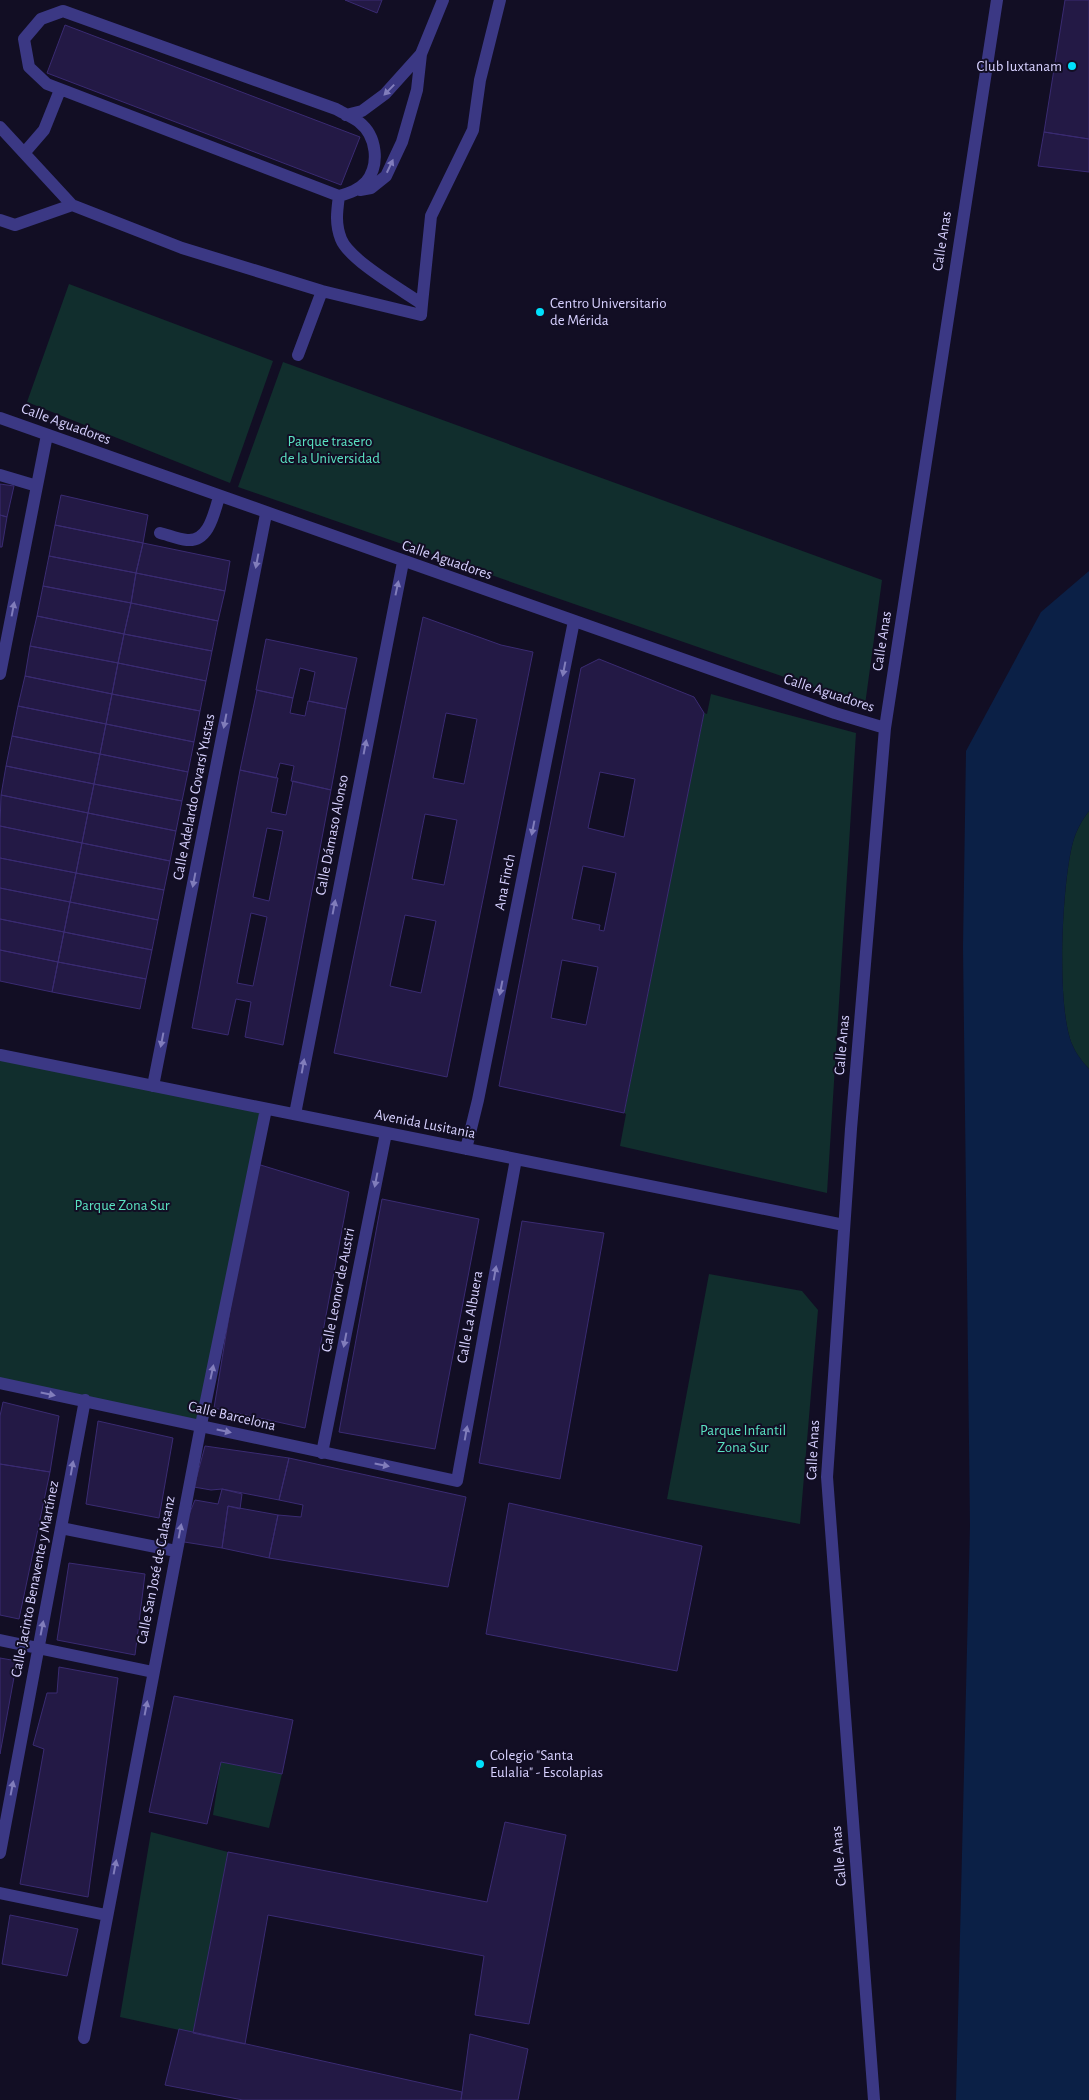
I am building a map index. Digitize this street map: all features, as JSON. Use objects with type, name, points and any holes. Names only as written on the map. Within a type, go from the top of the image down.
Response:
[{"type":"street","points":[[353,192],[366,182],[374,168],[375,151],[371,135],[360,123],[336,109],[60,5],[41,19],[24,39],[29,67],[47,84],[339,196],[371,188],[386,176],[402,142],[417,90],[422,54],[443,0]]},
{"type":"street","points":[[0,127],[72,204],[182,248],[322,291],[422,316],[431,216],[473,130],[480,80],[500,0]]},
{"type":"street","name":"Calle Anas","points":[[874,2100],[826,1477],[844,1225],[885,728],[996,0]]},
{"type":"street","points":[[346,115],[362,111],[385,94],[422,54]]},
{"type":"street","points":[[25,152],[44,130],[60,90]]},
{"type":"street","points":[[339,196],[336,219],[341,240],[360,261],[422,304]]},
{"type":"street","points":[[0,220],[15,225],[72,204]]},
{"type":"street","points":[[298,355],[322,291]]},
{"type":"street","name":"Calle Aguadores","points":[[0,418],[266,514],[835,714],[885,728]]},
{"type":"street","points":[[0,674],[48,435]]},
{"type":"street","points":[[0,475],[37,486]]},
{"type":"street","points":[[160,533],[187,540],[196,539],[204,534],[209,527],[219,497]]},
{"type":"street","name":"Calle Adelardo Covarsí Yustas","points":[[153,1086],[266,514]]},
{"type":"street","name":"Calle Dámaso Alonso","points":[[295,1114],[403,562]]},
{"type":"street","name":"Ana Finch","points":[[466,1149],[480,1090],[574,621]]},
{"type":"street","name":"Avenida Lusitania","points":[[0,1055],[844,1225]]},
{"type":"street","name":"Calle San José de Calasanz","points":[[84,2038],[176,1551],[266,1109]]},
{"type":"street","name":"Calle Leonor de Austri","points":[[322,1453],[386,1133]]},
{"type":"street","name":"Calle La Albuera","points":[[457,1481],[516,1159]]},
{"type":"street","name":"Calle Barcelona","points":[[0,1383],[457,1481]]},
{"type":"street","name":"Calle Jacinto Benavente y Martínez","points":[[0,1853],[85,1400]]},
{"type":"street","points":[[61,1528],[176,1551]]},
{"type":"street","points":[[0,1640],[153,1672]]},
{"type":"street","points":[[0,1893],[106,1915]]},
{"type":"green space","points":[[69,284],[273,361],[230,483],[27,402]]},
{"type":"green space","name":"Parque trasero de la Universidad","points":[[283,362],[882,580],[865,705],[238,487]]},
{"type":"green space","points":[[711,694],[856,733],[827,1193],[620,1146],[626,1114],[624,1113],[704,713],[707,714]]},
{"type":"green space","points":[[1089,811],[1089,1069],[1074,1048],[1067,1026],[1062,974],[1062,944],[1069,861],[1076,834]]},
{"type":"green space","name":"Parque Zona Sur","points":[[0,1055],[266,1109],[201,1425],[0,1383]]},
{"type":"green space","name":"Parque Infantil Zona Sur","points":[[709,1274],[802,1291],[818,1310],[800,1524],[667,1499]]},
{"type":"green space","points":[[221,1762],[282,1774],[269,1828],[213,1815]]},
{"type":"green space","points":[[151,1832],[228,1852],[193,2033],[120,2017]]},
{"type":"water","points":[[1089,571],[1089,811],[1076,834],[1069,861],[1062,944],[1062,974],[1067,1026],[1072,1044],[1079,1057],[1089,1069],[1089,2100],[956,2100],[970,1526],[963,947],[966,751],[1041,612]]},
{"type":"building","points":[[345,0],[382,0],[377,13]]},
{"type":"building","name":"Club Iuxtanam","points":[[1065,0],[1089,0],[1089,139],[1044,132]]},
{"type":"building","points":[[65,25],[360,137],[341,185],[47,73]]},
{"type":"building","points":[[1044,132],[1089,139],[1089,172],[1038,166]]},
{"type":"building","points":[[0,484],[14,486],[7,517],[0,515]]},
{"type":"building","points":[[61,495],[148,515],[143,543],[55,525]]},
{"type":"building","points":[[0,515],[7,517],[2,547],[0,547]]},
{"type":"building","points":[[55,525],[143,543],[136,573],[49,556]]},
{"type":"building","points":[[143,543],[230,561],[225,591],[136,573]]},
{"type":"building","points":[[49,556],[136,573],[131,603],[43,586]]},
{"type":"building","points":[[136,573],[225,591],[218,621],[131,603]]},
{"type":"building","points":[[43,586],[131,603],[124,634],[37,616]]},
{"type":"building","points":[[131,603],[218,621],[212,651],[124,634]]},
{"type":"building","points":[[37,616],[124,634],[118,663],[30,646]]},
{"type":"building","points":[[423,617],[501,645],[533,652],[447,1077],[334,1053]],"holes":[[[446,713],[477,719],[464,784],[433,778]],[[425,814],[457,820],[444,885],[412,879]],[[405,915],[436,921],[421,993],[390,986]]]},
{"type":"building","points":[[124,634],[212,651],[206,681],[118,663]]},
{"type":"building","points":[[266,639],[357,658],[346,709],[309,701],[315,672],[300,668],[293,698],[256,690]]},
{"type":"building","points":[[30,646],[118,663],[112,694],[25,676]]},
{"type":"building","points":[[599,659],[694,697],[704,713],[624,1113],[499,1086],[581,668]],"holes":[[[600,772],[635,779],[624,837],[588,828]],[[583,866],[616,873],[604,931],[599,930],[600,925],[572,919]],[[562,960],[598,967],[586,1025],[551,1018]]]},
{"type":"building","points":[[118,663],[206,681],[200,711],[112,694]]},
{"type":"building","points":[[25,676],[112,694],[106,724],[18,706]]},
{"type":"building","points":[[257,690],[293,698],[290,713],[305,716],[308,701],[346,709],[331,790],[291,781],[294,766],[280,763],[276,778],[240,770]]},
{"type":"building","points":[[112,694],[200,711],[194,742],[106,724]]},
{"type":"building","points":[[18,706],[106,724],[100,754],[12,736]]},
{"type":"building","points":[[106,724],[194,742],[188,772],[100,754]]},
{"type":"building","points":[[12,736],[100,754],[94,784],[6,766]]},
{"type":"building","points":[[100,754],[188,772],[182,801],[94,784]]},
{"type":"building","points":[[6,766],[94,784],[88,813],[1,795]]},
{"type":"building","points":[[240,770],[278,778],[271,812],[286,815],[293,781],[331,790],[283,1045],[245,1037],[251,1002],[236,999],[228,1035],[192,1028]],"holes":[[[267,828],[283,831],[269,901],[253,897]],[[251,913],[267,917],[253,986],[237,983]]]},
{"type":"building","points":[[94,784],[182,801],[176,831],[88,813]]},
{"type":"building","points":[[1,795],[88,813],[82,843],[0,826]]},
{"type":"building","points":[[88,813],[176,831],[170,861],[82,843]]},
{"type":"building","points":[[0,826],[82,843],[76,873],[0,858]]},
{"type":"building","points":[[82,843],[170,861],[164,890],[76,873]]},
{"type":"building","points":[[0,858],[76,873],[70,902],[0,888]]},
{"type":"building","points":[[76,873],[164,890],[158,920],[70,902]]},
{"type":"building","points":[[0,888],[70,902],[64,932],[0,919]]},
{"type":"building","points":[[70,902],[158,920],[152,950],[64,932]]},
{"type":"building","points":[[0,919],[64,932],[58,962],[0,950]]},
{"type":"building","points":[[64,932],[152,950],[146,979],[58,962]]},
{"type":"building","points":[[0,950],[58,962],[52,992],[0,981]]},
{"type":"building","points":[[58,962],[146,979],[140,1009],[52,992]]},
{"type":"building","points":[[254,1163],[349,1192],[305,1428],[214,1408]]},
{"type":"building","points":[[382,1199],[479,1219],[435,1449],[339,1432]]},
{"type":"building","points":[[522,1221],[604,1233],[560,1479],[479,1463]]},
{"type":"building","points":[[3,1402],[59,1416],[50,1472],[0,1464],[0,1416]]},
{"type":"building","points":[[98,1421],[173,1438],[159,1518],[86,1504]]},
{"type":"building","points":[[205,1446],[289,1458],[279,1500],[222,1489],[211,1490],[194,1487]]},
{"type":"building","points":[[289,1458],[466,1497],[448,1587],[269,1558],[278,1515],[301,1517],[303,1505],[279,1500]]},
{"type":"building","points":[[0,1464],[50,1472],[19,1619],[0,1615]]},
{"type":"building","points":[[222,1489],[242,1494],[240,1509],[228,1506],[222,1548],[178,1541],[195,1500],[218,1504]]},
{"type":"building","points":[[509,1503],[702,1546],[677,1671],[486,1634]]},
{"type":"building","points":[[228,1506],[278,1515],[269,1558],[222,1548]]},
{"type":"building","points":[[69,1563],[145,1574],[135,1655],[57,1640]]},
{"type":"building","points":[[0,1658],[17,1661],[0,1754]]},
{"type":"building","points":[[59,1667],[118,1678],[88,1897],[20,1884],[44,1749],[33,1745],[47,1693],[57,1693]]},
{"type":"building","points":[[174,1696],[293,1720],[282,1774],[221,1762],[207,1824],[149,1812]]},
{"type":"building","points":[[505,1822],[566,1835],[529,2024],[475,2015],[484,1956],[268,1915],[245,2044],[193,2033],[228,1852],[487,1902]]},
{"type":"building","points":[[10,1915],[78,1929],[67,1976],[2,1964]]},
{"type":"building","points":[[179,2029],[462,2092],[461,2100],[243,2100],[165,2085]]},
{"type":"building","points":[[470,2034],[528,2049],[518,2100],[461,2100]]},
{"type":"place","name":"Club Iuxtanam","points":[[1072,66]]},
{"type":"place","name":"Centro Universitario de Mérida","points":[[540,312]]},
{"type":"place","name":"Colegio \"Santa Eulalia\" - Escolapias","points":[[480,1764]]}]
